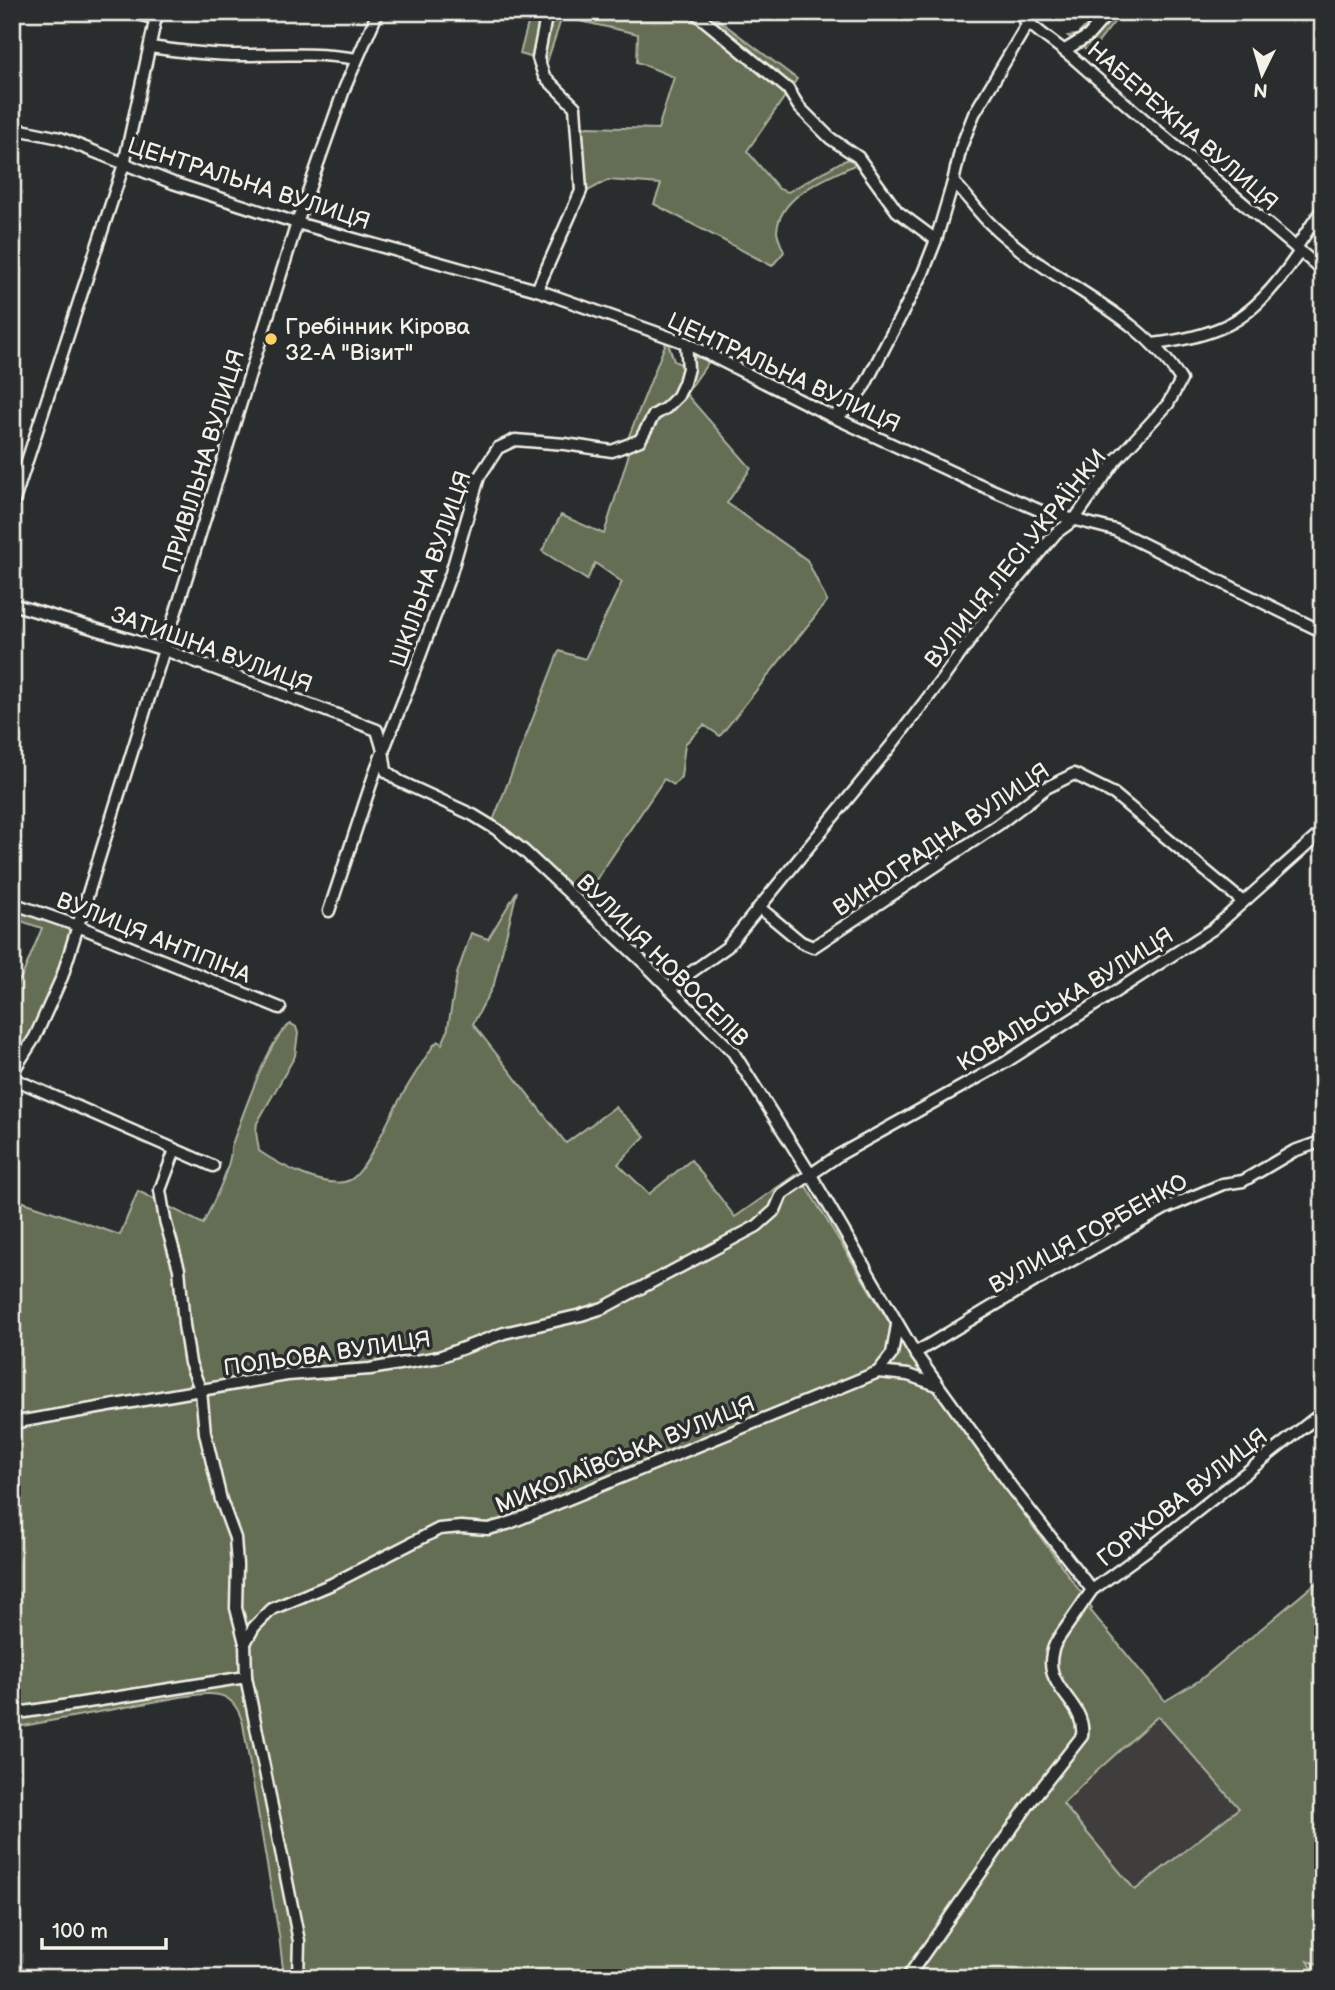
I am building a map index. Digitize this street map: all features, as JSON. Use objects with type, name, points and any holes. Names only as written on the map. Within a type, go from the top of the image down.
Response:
[{"type":"street","points":[[12,507],[124,164],[156,16],[132,12]]},
{"type":"street","name":"ПРИВІЛЬНА ВУЛИЦЯ","points":[[12,1076],[62,977],[297,223],[357,60],[378,12]]},
{"type":"street","points":[[537,290],[581,191],[575,107],[544,76],[538,58],[547,12]]},
{"type":"street","points":[[694,12],[788,89],[799,107],[830,138],[858,157],[897,211],[936,240]]},
{"type":"street","name":"НАБЕРЕЖНА ВУЛИЦЯ","points":[[1017,12],[1323,271]]},
{"type":"street","points":[[1065,50],[1088,36],[1109,12]]},
{"type":"street","points":[[831,416],[842,413],[850,406],[865,385],[923,273],[936,240],[954,183],[961,147],[974,114],[1028,23]]},
{"type":"street","points":[[150,47],[191,53],[285,53],[328,55],[357,60]]},
{"type":"street","name":"ЦЕНТРАЛЬНА ВУЛИЦЯ","points":[[12,128],[60,138],[173,183],[297,223],[537,290],[686,343],[831,416],[969,480],[1041,511],[1115,530],[1323,632]]},
{"type":"street","points":[[954,183],[969,196],[983,217],[1029,257],[1109,310],[1153,344],[1179,341],[1228,325],[1252,308],[1280,279],[1323,208]]},
{"type":"street","name":"ШКІЛЬНА ВУЛИЦЯ","points":[[329,911],[383,750],[451,573],[479,477],[498,449],[515,440],[612,451],[640,440],[654,415],[678,396],[688,368],[686,343]]},
{"type":"street","name":"ВУЛИЦЯ ЛЕСІ УКРАЇНКИ","points":[[669,988],[727,947],[898,737],[994,607],[1056,533],[1074,520],[1116,460],[1168,404],[1181,380],[1170,361],[1153,344]]},
{"type":"street","name":"ЗАТИШНА ВУЛИЦЯ","points":[[12,604],[165,650],[377,730],[383,750]]},
{"type":"street","name":"ВУЛИЦЯ НОВОСЕЛІВ","points":[[383,750],[386,771],[399,780],[474,815],[524,851],[733,1052],[811,1175],[915,1353],[1010,1485],[1092,1590]]},
{"type":"street","name":"ВИНОГРАДНА ВУЛИЦЯ","points":[[759,907],[801,942],[813,947],[999,824],[1046,788],[1074,774],[1114,794],[1243,902]]},
{"type":"street","name":"КОВАЛЬСЬКА ВУЛИЦЯ","points":[[811,1175],[839,1155],[1006,1062],[1213,929],[1323,831]]},
{"type":"street","name":"ВУЛИЦЯ АНТІПІНА","points":[[12,903],[78,926],[280,1008]]},
{"type":"street","points":[[12,1076],[213,1166]]},
{"type":"street","name":"ВУЛИЦЯ ГОРБЕНКО","points":[[915,1353],[1035,1281],[1166,1208],[1223,1184],[1243,1181],[1294,1151],[1323,1141]]},
{"type":"street","points":[[175,1150],[160,1190],[165,1220],[179,1269],[190,1363],[201,1391],[205,1433],[221,1500],[235,1538],[236,1608],[245,1643],[246,1676],[299,1941],[298,1978]]},
{"type":"street","name":"ПОЛЬОВА ВУЛИЦЯ","points":[[12,1423],[287,1375],[370,1369],[439,1357],[504,1333],[581,1315],[603,1308],[757,1226],[775,1210],[782,1195],[811,1175]]},
{"type":"street","points":[[878,1372],[892,1354],[897,1325]]},
{"type":"street","name":"МИКОЛАЇВСЬКА ВУЛИЦЯ","points":[[245,1643],[254,1627],[272,1609],[331,1584],[439,1529],[488,1529],[507,1524],[878,1372],[908,1375],[938,1385]]},
{"type":"street","name":"ГОРІХОВА ВУЛИЦЯ","points":[[907,1978],[1032,1800],[1082,1736],[1081,1721],[1057,1685],[1050,1667],[1052,1651],[1092,1590],[1154,1545],[1323,1412]]},
{"type":"street","points":[[12,1714],[246,1676]]},
{"type":"shaded area","points":[[1158,1716],[1239,1808],[1135,1890],[1063,1804]]},
{"type":"green space","points":[[531,12],[708,12],[797,79],[747,151],[779,189],[788,192],[841,162],[858,156],[905,213],[932,234],[929,244],[861,168],[854,165],[806,189],[786,207],[777,231],[784,252],[772,266],[654,204],[661,184],[608,180],[588,191],[574,188],[573,129],[658,129],[674,77],[637,62],[638,34],[562,17],[547,62],[520,54]]},
{"type":"green space","points":[[1100,12],[1122,12],[1090,53],[1068,36],[1077,35]]},
{"type":"green space","points":[[667,340],[674,361],[683,365],[695,357],[710,360],[686,394],[751,468],[727,503],[807,560],[827,601],[720,736],[704,725],[685,744],[681,777],[674,785],[664,779],[584,898],[530,848],[493,821],[559,651],[585,659],[622,582],[595,563],[587,580],[542,551],[561,515],[604,534],[628,457],[627,441]]},
{"type":"green space","points":[[517,891],[494,984],[473,1024],[566,1143],[615,1107],[645,1136],[618,1164],[649,1194],[691,1160],[735,1217],[798,1173],[911,1358],[1092,1608],[1090,1610],[1165,1701],[1200,1680],[1323,1577],[1323,1966],[1308,1961],[1318,1978],[284,1978],[243,1724],[239,1712],[227,1698],[211,1694],[180,1697],[12,1728],[12,1198],[120,1235],[138,1191],[203,1224],[225,1175],[231,1147],[256,1080],[274,1044],[291,1024],[296,1027],[298,1033],[295,1056],[257,1123],[259,1151],[303,1175],[329,1182],[350,1180],[369,1158],[400,1098],[433,1046],[438,1041],[442,1044],[447,1033],[457,974],[471,933],[488,939]],"holes":[[[1158,1716],[1239,1808],[1135,1890],[1063,1804]]]},
{"type":"green space","points":[[12,906],[72,931],[68,954],[29,1043],[12,1061],[12,992],[23,974],[42,928],[12,918]]},
{"type":"place","name":"Гребінник Кірова 32-А \"Візит\"","points":[[271,339]]}]
